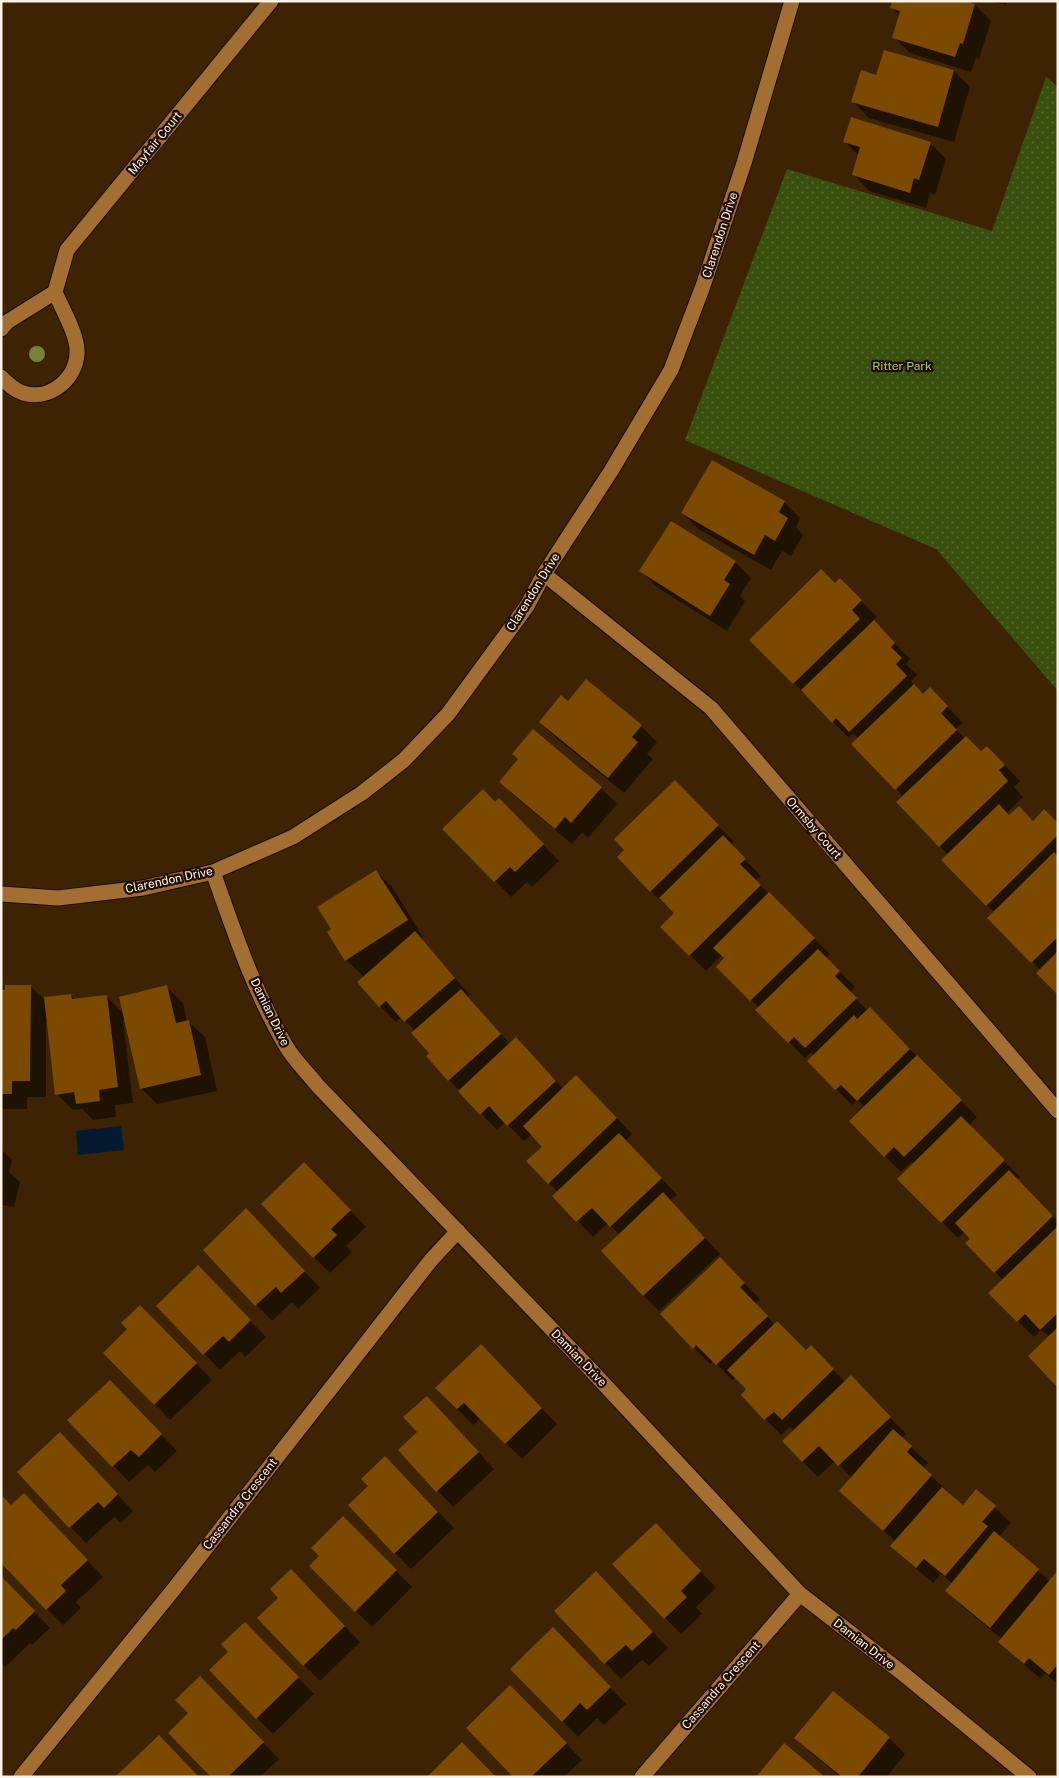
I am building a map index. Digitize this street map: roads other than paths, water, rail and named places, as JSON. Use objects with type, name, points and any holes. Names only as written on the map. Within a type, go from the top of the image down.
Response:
[{"type":"street","name":"Mayfair Court","points":[[55,292],[67,250],[270,1]]},
{"type":"street","name":"Clarendon Drive","points":[[1,894],[58,898],[144,888],[213,872],[293,837],[362,793],[404,760],[448,714],[527,606],[544,574],[612,471],[671,370],[703,286],[732,198],[792,1]]},
{"type":"street","points":[[1,329],[7,322],[55,292],[75,339],[77,353],[75,366],[69,377],[60,386],[48,392],[35,395],[22,392],[9,386],[1,377]]},
{"type":"street","name":"Ormsby Court","points":[[544,574],[711,708],[1058,1111]]},
{"type":"street","name":"Damian Drive","points":[[213,872],[264,1005],[287,1047],[317,1085],[458,1231],[800,1594],[901,1672],[1029,1777]]},
{"type":"street","name":"Cassandra Crescent","points":[[21,1777],[174,1589],[431,1260],[458,1231]]},
{"type":"street","name":"Cassandra Crescent","points":[[642,1777],[800,1594]]},
{"type":"water","points":[[121,1126],[124,1150],[78,1155],[76,1131]]},
{"type":"park label","name":"Ritter Park","points":[[902,366]]}]
